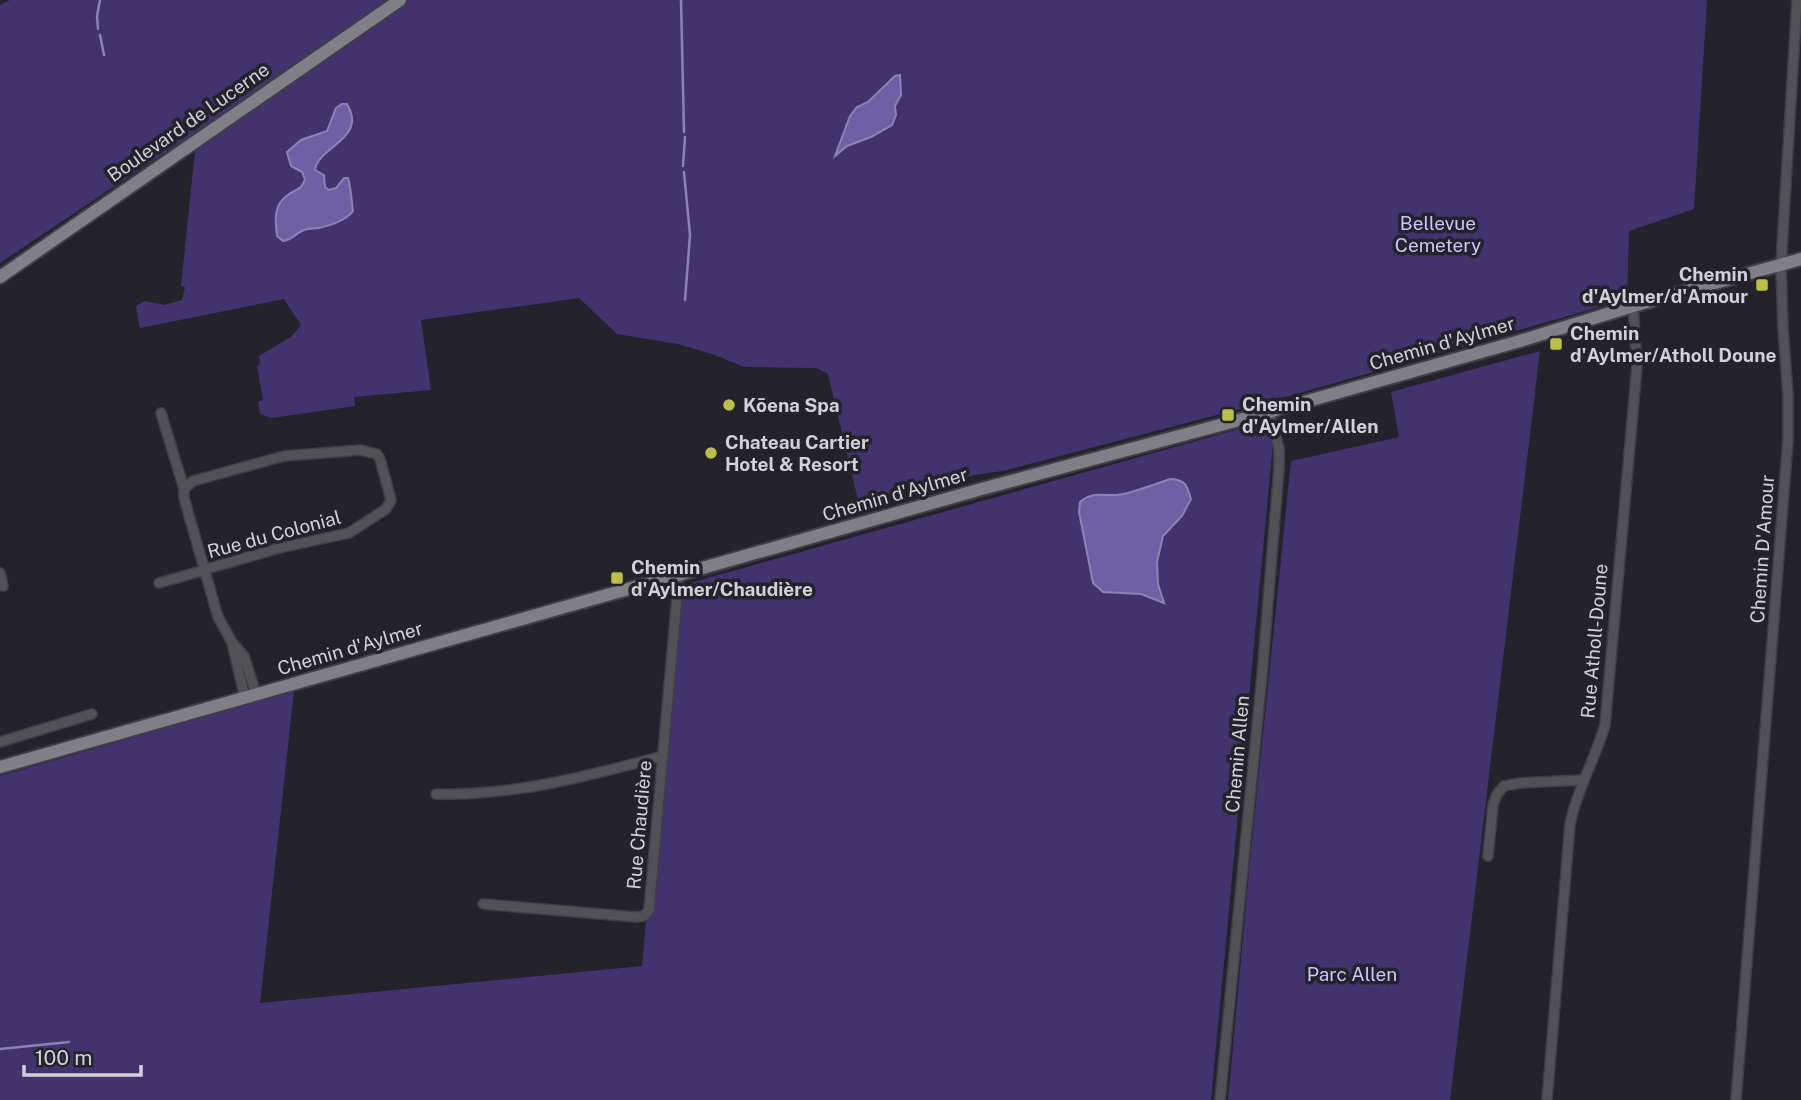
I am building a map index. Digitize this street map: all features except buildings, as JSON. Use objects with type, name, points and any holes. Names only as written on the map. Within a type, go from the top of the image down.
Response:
[{"type":"main road","name":"Boulevard de Lucerne","points":[[0,276],[400,0]]},
{"type":"main road","name":"Chemin d'Aylmer","points":[[0,767],[985,488],[1269,412],[1801,259]]},
{"type":"street","name":"Chemin D'Amour","points":[[1736,1100],[1788,440],[1781,265],[1797,0]]},
{"type":"street","name":"Rue Atholl-Doune","points":[[1547,1100],[1570,824],[1582,780],[1599,746],[1605,725],[1637,366],[1633,306]]},
{"type":"street","name":"Chemin Allen","points":[[1220,1100],[1235,965],[1279,468],[1279,448],[1269,412]]},
{"type":"street","points":[[161,413],[184,489],[203,570],[218,617],[232,642],[244,656],[250,696]]},
{"type":"street","name":"Rue du Colonial","points":[[159,583],[279,548],[343,536],[389,505],[391,494],[380,459],[377,454],[368,450],[275,458],[193,481],[184,489]]},
{"type":"street","points":[[0,573],[3,586]]},
{"type":"street","name":"Rue Chaudière","points":[[483,904],[644,916],[649,911],[679,575]]},
{"type":"street","points":[[0,742],[92,714]]},
{"type":"street","points":[[436,794],[478,794],[533,787],[663,756]]},
{"type":"street","points":[[1488,856],[1493,804],[1504,786],[1582,780]]},
{"type":"green space","name":"Bellevue Cemetery","points":[[10,0],[1707,0],[1694,209],[1629,231],[1627,299],[1293,395],[1003,471],[974,475],[859,504],[828,374],[816,368],[744,367],[678,344],[617,334],[579,298],[421,320],[431,390],[354,397],[355,406],[272,418],[260,414],[258,402],[263,400],[257,366],[260,364],[259,356],[291,337],[301,325],[284,299],[140,328],[136,306],[145,301],[164,305],[182,300],[185,287],[181,286],[197,131],[0,263],[0,5]]},
{"type":"green space","name":"Parc Allen","points":[[1540,351],[1450,1100],[1228,1100],[1291,461],[1399,437],[1391,392]]},
{"type":"green space","points":[[1264,422],[1274,433],[1211,1100],[0,1100],[0,776],[294,691],[260,1003],[642,966],[676,587]]},
{"type":"shaded area","points":[[900,75],[901,95],[895,106],[896,115],[892,125],[847,146],[835,156],[850,116],[857,107],[868,102],[895,76]]},
{"type":"shaded area","points":[[347,104],[352,116],[351,126],[347,134],[324,154],[315,170],[324,175],[325,187],[329,190],[336,188],[344,178],[348,178],[353,211],[338,222],[304,230],[283,241],[277,236],[278,208],[284,198],[301,187],[305,179],[302,172],[291,166],[287,152],[301,140],[327,131],[336,108]]},
{"type":"shaded area","points":[[1171,479],[1185,485],[1191,499],[1182,516],[1163,536],[1157,562],[1158,584],[1164,603],[1141,594],[1103,592],[1093,583],[1079,512],[1080,502],[1094,495],[1123,494]]},
{"type":"waterway","points":[[98,29],[100,0]]},
{"type":"waterway","points":[[681,0],[684,132]]},
{"type":"waterway","points":[[100,35],[104,55]]},
{"type":"waterway","points":[[683,166],[685,137]]},
{"type":"waterway","points":[[684,172],[690,235],[685,300]]},
{"type":"waterway","points":[[0,1049],[69,1042]]},
{"type":"place","name":"Chemin d'Aylmer/d'Amour","points":[[1762,285]]},
{"type":"place","name":"Chemin d'Aylmer/Atholl Doune","points":[[1556,344]]},
{"type":"place","name":"Kōena Spa","points":[[729,405]]},
{"type":"place","name":"Chemin d'Aylmer/Allen","points":[[1228,415]]},
{"type":"place","name":"Chateau Cartier Hotel & Resort","points":[[711,453]]},
{"type":"place","name":"Chemin d'Aylmer/Chaudière","points":[[617,578]]}]
